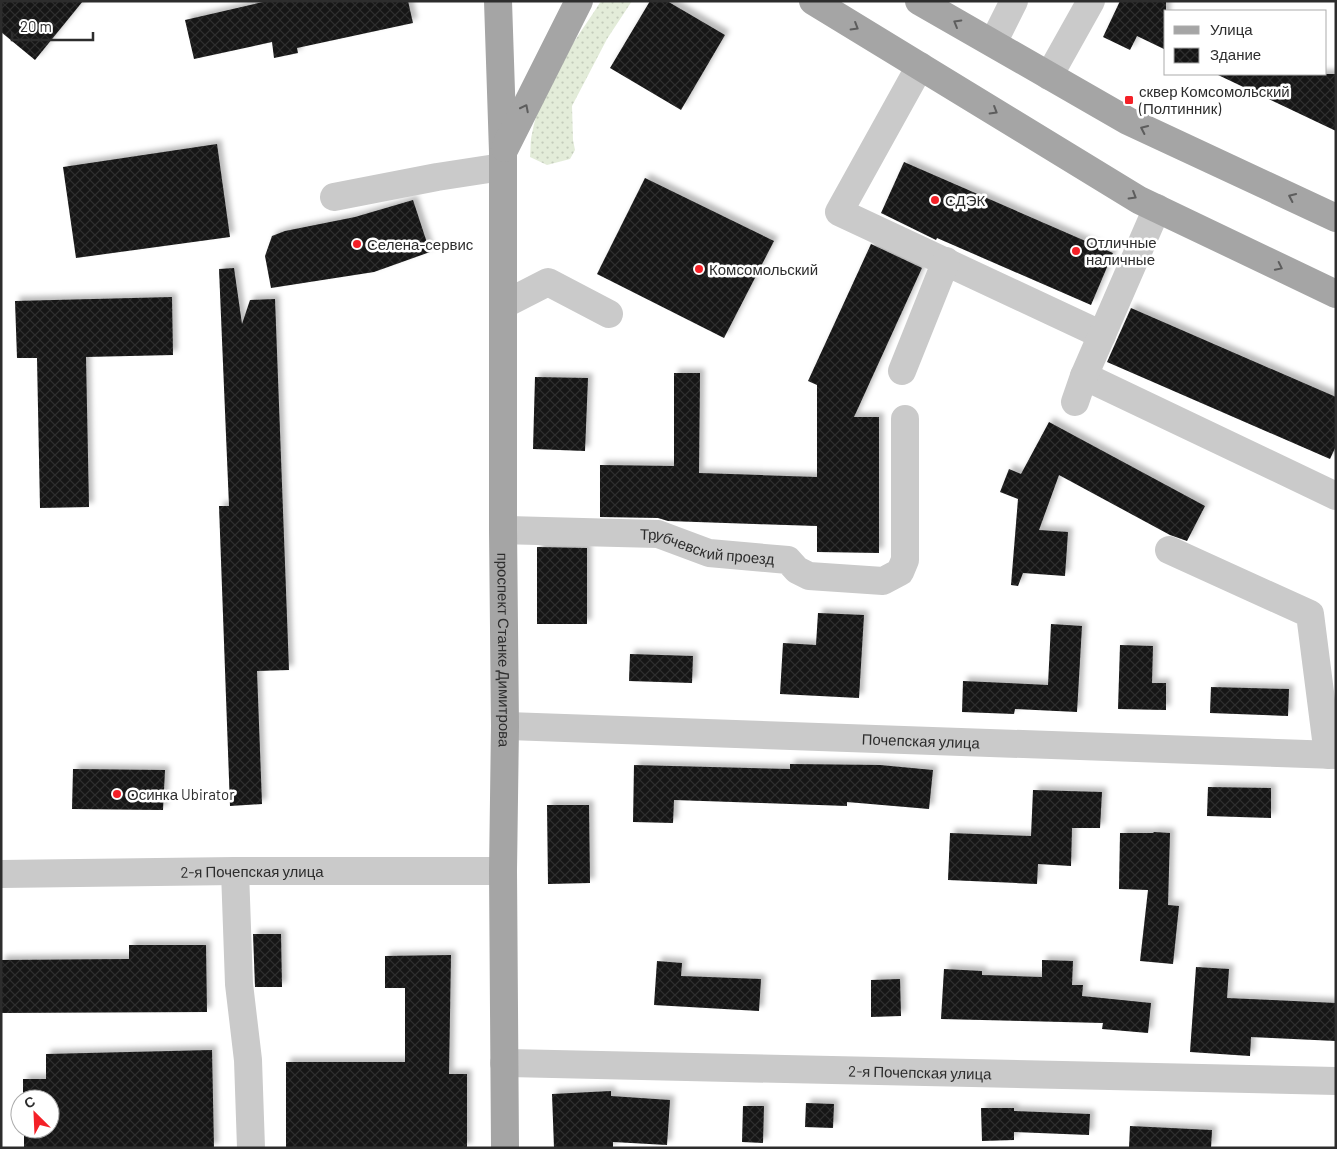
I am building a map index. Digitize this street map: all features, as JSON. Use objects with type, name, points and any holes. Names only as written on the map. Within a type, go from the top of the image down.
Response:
[{"type":"main road","name":"проспект Станке Димитрова","points":[[503,160],[580,1]]},
{"type":"main road","points":[[814,1],[1139,200],[1336,294]]},
{"type":"main road","points":[[919,1],[1128,121],[1336,218]]},
{"type":"main road","name":"проспект Станке Димитрова","points":[[499,4],[503,160],[504,1063],[506,1148]]},
{"type":"street","points":[[993,44],[1014,1]]},
{"type":"street","points":[[1049,76],[1091,1]]},
{"type":"street","points":[[920,66],[839,212],[1102,335]]},
{"type":"street","points":[[334,197],[437,177],[503,160]]},
{"type":"street","points":[[1075,402],[1084,376],[1157,208]]},
{"type":"street","points":[[902,371],[946,261]]},
{"type":"street","points":[[503,305],[548,282],[609,314]]},
{"type":"street","points":[[1084,376],[1336,496]]},
{"type":"street","name":"Трубчевский проезд","points":[[503,530],[658,534],[709,553],[788,560],[797,570],[809,576],[883,581],[900,572],[905,560],[905,419]]},
{"type":"street","points":[[1169,550],[1310,614],[1321,699],[1332,755]]},
{"type":"street","points":[[1321,699],[1336,675]]},
{"type":"street","name":"Почепская улица","points":[[505,726],[1332,755]]},
{"type":"street","name":"2-я Почепская улица","points":[[1,874],[504,870]]},
{"type":"street","points":[[235,871],[238,984],[248,1060],[250,1148]]},
{"type":"street","name":"2-я Почепская улица","points":[[504,1063],[1336,1081]]},
{"type":"green space","points":[[601,1],[632,1],[607,39],[572,106],[575,150],[570,159],[547,165],[530,157],[531,137],[536,116],[560,64]]},
{"type":"building","points":[[1,1],[83,1],[35,60],[1,32]]},
{"type":"building","points":[[267,1],[408,1],[413,23],[297,48],[298,53],[274,58],[272,42],[194,59],[185,20]]},
{"type":"building","points":[[650,1],[667,1],[725,35],[681,110],[610,68]]},
{"type":"building","points":[[1120,1],[1166,1],[1166,10],[1164,10],[1164,49],[1137,36],[1130,50],[1103,37]]},
{"type":"building","points":[[1336,74],[1336,131],[1218,75]]},
{"type":"building","points":[[217,144],[230,237],[76,258],[63,167]]},
{"type":"building","points":[[904,162],[1113,253],[1091,305],[937,238],[936,240],[881,213]]},
{"type":"building","points":[[645,178],[774,241],[724,338],[597,274]]},
{"type":"building","points":[[413,200],[430,252],[374,272],[271,288],[265,256],[272,236],[285,231],[355,217]]},
{"type":"building","points":[[871,244],[922,268],[854,417],[879,417],[879,553],[817,552],[817,526],[600,517],[600,465],[674,466],[674,373],[700,373],[699,473],[817,477],[817,385],[808,381]]},
{"type":"building","points":[[234,268],[242,324],[250,300],[275,299],[289,670],[257,671],[262,804],[230,806],[219,506],[229,506],[219,269]]},
{"type":"building","points":[[172,297],[173,355],[86,357],[89,507],[40,508],[37,358],[17,358],[15,301]]},
{"type":"building","points":[[1131,308],[1336,397],[1336,446],[1330,459],[1107,362]]},
{"type":"building","points":[[535,377],[588,378],[585,451],[533,449]]},
{"type":"building","points":[[1049,422],[1205,506],[1187,541],[1170,535],[1059,475],[1039,530],[1068,532],[1065,576],[1023,573],[1018,586],[1011,585],[1018,499],[1000,492],[1009,469],[1021,474]]},
{"type":"building","points":[[537,547],[587,548],[587,624],[537,624]]},
{"type":"building","points":[[818,613],[864,615],[859,698],[780,694],[783,643],[816,645]]},
{"type":"building","points":[[1051,624],[1082,626],[1077,712],[1015,709],[1014,714],[962,712],[963,681],[1048,685]]},
{"type":"building","points":[[1120,645],[1153,646],[1152,683],[1166,683],[1166,710],[1118,709]]},
{"type":"building","points":[[630,654],[693,656],[692,683],[629,681]]},
{"type":"building","points":[[1211,687],[1289,689],[1288,716],[1210,713]]},
{"type":"building","points":[[790,764],[880,765],[933,770],[929,809],[847,802],[847,806],[674,800],[673,823],[633,822],[634,765],[790,769]]},
{"type":"building","points":[[73,769],[165,770],[163,810],[72,809]]},
{"type":"building","points":[[1208,787],[1271,788],[1271,818],[1207,816]]},
{"type":"building","points":[[1033,790],[1102,792],[1100,828],[1072,828],[1071,866],[1038,864],[1037,884],[948,880],[950,833],[1031,836]]},
{"type":"building","points":[[547,805],[589,805],[590,883],[548,884]]},
{"type":"building","points":[[1120,833],[1170,833],[1168,905],[1179,906],[1173,964],[1140,961],[1148,890],[1119,889]]},
{"type":"building","points":[[253,934],[281,934],[282,987],[255,987]]},
{"type":"building","points":[[129,945],[206,945],[207,1012],[1,1013],[1,960],[129,959]]},
{"type":"building","points":[[451,955],[449,1074],[467,1074],[467,1148],[286,1148],[286,1062],[405,1062],[405,988],[385,988],[385,956]]},
{"type":"building","points":[[1042,960],[1073,961],[1072,985],[1083,985],[1082,996],[1151,1003],[1148,1033],[1102,1029],[1103,1023],[941,1019],[944,969],[982,971],[982,975],[1042,977]]},
{"type":"building","points":[[657,961],[682,963],[681,976],[761,979],[759,1011],[654,1005]]},
{"type":"building","points":[[1196,967],[1229,969],[1227,998],[1336,1003],[1336,1041],[1251,1037],[1250,1056],[1190,1052]]},
{"type":"building","points":[[900,979],[901,1016],[871,1017],[871,980]]},
{"type":"building","points":[[212,1050],[214,1148],[24,1148],[24,1139],[60,1139],[60,1089],[23,1089],[23,1079],[46,1079],[46,1054]]},
{"type":"building","points":[[611,1091],[611,1096],[670,1100],[667,1145],[613,1142],[613,1148],[554,1148],[552,1094]]},
{"type":"building","points":[[806,1103],[834,1104],[833,1128],[805,1127]]},
{"type":"building","points":[[743,1106],[764,1106],[763,1143],[742,1142]]},
{"type":"building","points":[[981,1108],[1014,1108],[1014,1111],[1090,1114],[1089,1135],[1014,1132],[1014,1140],[982,1141]]},
{"type":"building","points":[[1130,1126],[1212,1130],[1211,1148],[1129,1148]]},
{"type":"place","name":"сквер Комсомольский (Полтинник)","points":[[1129,100]]},
{"type":"place","name":"СДЭК","points":[[935,200]]},
{"type":"place","name":"Селена-сервис","points":[[357,244]]},
{"type":"place","name":"Отличные наличные","points":[[1076,251]]},
{"type":"place","name":"Комсомольский","points":[[699,269]]},
{"type":"place","name":"Осинка Ubirator","points":[[117,794]]}]
